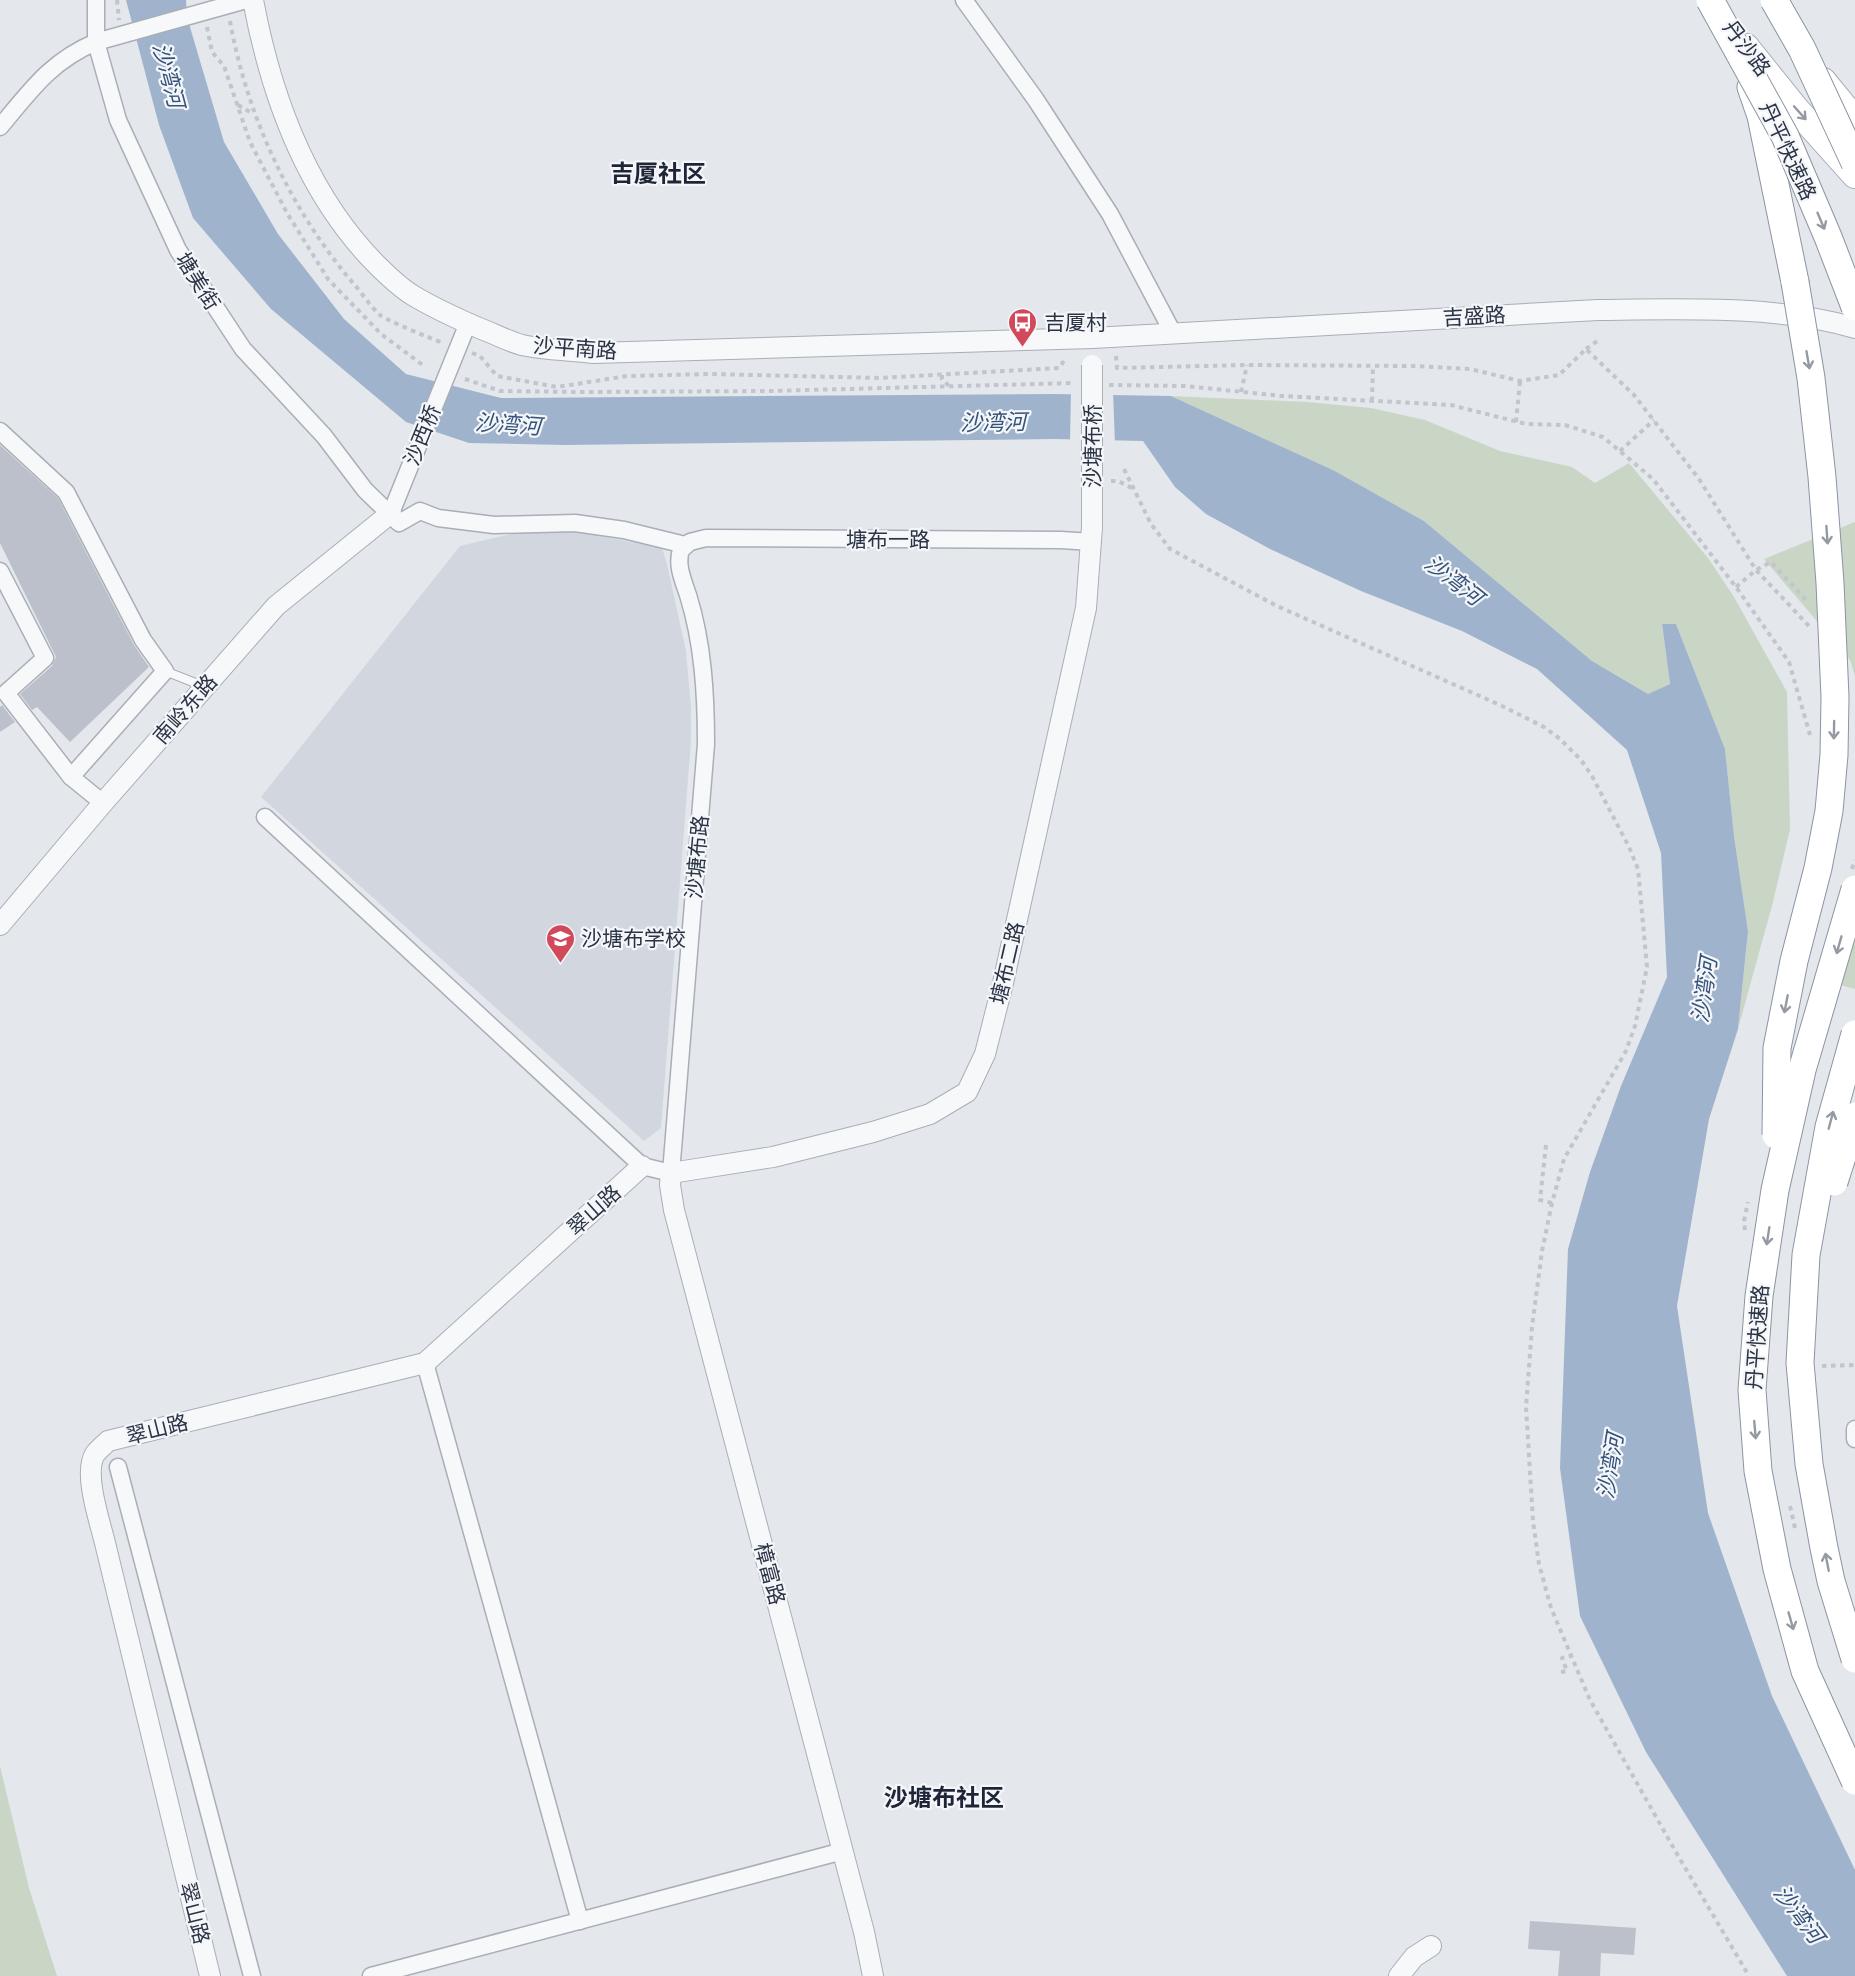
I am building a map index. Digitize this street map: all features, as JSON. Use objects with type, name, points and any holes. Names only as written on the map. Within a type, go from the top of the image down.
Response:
[{"type":"highway","points":[[1774,0],[1802,49],[1855,163]]},
{"type":"highway","points":[[1714,3],[1744,68],[1761,116],[1795,282],[1811,378],[1822,477],[1830,583],[1835,697],[1829,811],[1818,868],[1794,961],[1777,1048],[1775,1190]]},
{"type":"highway","name":"丹平快速路","points":[[1714,3],[1785,136],[1855,307]]},
{"type":"highway","name":"丹平快速路","points":[[1855,889],[1802,1070],[1775,1190],[1759,1296],[1752,1390],[1758,1470],[1777,1569],[1805,1671],[1855,1781]]},
{"type":"highway","name":"丹平快速路","points":[[1855,1034],[1829,1127],[1806,1255],[1800,1363],[1809,1464],[1831,1581],[1855,1659]]},
{"type":"highway","points":[[1809,1464],[1810,1363],[1818,1261],[1837,1171],[1855,1116]]},
{"type":"main road","name":"丹沙路","points":[[1763,0],[1855,120]]},
{"type":"main road","name":"丹沙路","points":[[1714,3],[1756,62],[1855,175]]},
{"type":"street","name":"塘美街","points":[[96,0],[108,35],[118,120],[178,250],[243,349],[324,436],[365,490],[390,513]]},
{"type":"street","points":[[0,127],[38,81],[75,50],[108,35],[204,15],[246,0]]},
{"type":"street","name":"沙平南路","points":[[253,0],[262,44],[281,108],[307,166],[336,216],[360,247],[413,296],[468,323],[522,345],[594,353],[1092,352]]},
{"type":"street","points":[[964,0],[1036,100],[1110,214],[1173,333]]},
{"type":"street","name":"吉盛路","points":[[1092,352],[1173,333],[1578,310],[1662,309],[1760,312],[1837,322],[1855,328]]},
{"type":"street","name":"沙西桥","points":[[390,513],[468,323]]},
{"type":"street","name":"沙塘布桥","points":[[1092,352],[1092,535]]},
{"type":"street","points":[[0,431],[66,492],[143,640],[165,671],[71,777]]},
{"type":"street","points":[[390,513],[399,523],[420,511],[438,518],[494,525],[575,523],[624,530],[685,545]]},
{"type":"street","name":"南岭东路","points":[[0,925],[103,803],[276,606],[390,513]]},
{"type":"street","name":"塘布一路","points":[[685,545],[706,538],[1061,540],[1092,535]]},
{"type":"street","name":"塘布二路","points":[[671,1173],[773,1157],[873,1132],[930,1114],[966,1092],[985,1054],[1003,983],[1086,608],[1092,535]]},
{"type":"street","name":"沙塘布路","points":[[671,1173],[706,744],[706,708],[699,642],[693,610],[679,568],[679,555],[685,545]]},
{"type":"street","points":[[0,571],[45,658],[3,690],[71,777],[103,803]]},
{"type":"street","points":[[265,817],[642,1166],[671,1173]]},
{"type":"street","name":"翠山路","points":[[210,1976],[105,1543],[92,1483],[91,1469],[94,1455],[108,1441],[425,1363],[642,1166]]},
{"type":"street","name":"樟富路","points":[[671,1173],[670,1185],[674,1210],[843,1851],[873,1976]]},
{"type":"street","points":[[425,1363],[580,1921]]},
{"type":"street","points":[[1855,1429],[1855,1439]]},
{"type":"street","points":[[118,1467],[252,1976]]},
{"type":"street","points":[[371,1976],[843,1851]]},
{"type":"street","points":[[1399,1976],[1414,1957],[1431,1946]]},
{"type":"lane","points":[[165,671],[205,687]]},
{"type":"path","points":[[108,35],[117,0]]},
{"type":"path","points":[[227,5],[235,52],[253,113],[268,150],[304,213],[339,267],[380,315],[456,352],[480,356],[497,376],[557,387],[627,376],[711,374],[880,378],[1059,368],[1069,355],[1092,352],[1116,355],[1117,368],[1247,365],[1413,366],[1470,369],[1520,381],[1558,375],[1600,339]]},
{"type":"path","points":[[204,15],[212,52],[224,66],[250,142],[287,213],[328,279],[381,334],[424,366]]},
{"type":"path","points":[[237,105],[253,113]]},
{"type":"path","points":[[1586,349],[1634,395],[1699,479],[1756,570],[1813,630]]},
{"type":"path","points":[[1241,392],[1247,365]]},
{"type":"path","points":[[1372,401],[1373,367]]},
{"type":"path","points":[[942,375],[942,379],[951,387]]},
{"type":"path","points":[[465,379],[500,391],[758,391],[1078,384]]},
{"type":"path","points":[[1516,422],[1520,381]]},
{"type":"path","points":[[1101,385],[1185,386],[1241,392],[1451,405],[1526,424],[1565,424],[1603,437],[1653,479],[1736,587],[1788,662],[1812,740]]},
{"type":"path","points":[[1620,450],[1654,420]]},
{"type":"path","points":[[1124,469],[1130,487],[1151,524],[1170,549],[1277,606],[1500,705],[1544,727],[1581,760],[1592,776],[1629,846],[1638,869],[1647,967],[1635,1026],[1626,1052],[1564,1159],[1542,1251],[1532,1327],[1526,1407],[1533,1521],[1539,1564],[1551,1608],[1590,1700],[1749,1976]]},
{"type":"path","points":[[1736,587],[1756,570],[1771,562],[1809,603]]},
{"type":"path","points":[[1546,1145],[1540,1200],[1552,1203]]},
{"type":"path","points":[[1745,1232],[1744,1221],[1749,1200]]},
{"type":"path","points":[[1820,1366],[1855,1365]]},
{"type":"path","points":[[1788,1498],[1796,1529]]},
{"type":"path","points":[[1561,1672],[1567,1671],[1562,1658],[1570,1656]]},
{"type":"shaded area","name":"沙塘布学校","points":[[580,532],[662,548],[686,651],[691,707],[691,740],[661,1128],[644,1141],[261,797],[460,546],[515,533]]},
{"type":"green space","points":[[1171,396],[1307,402],[1371,408],[1425,420],[1500,451],[1572,467],[1595,483],[1629,463],[1708,558],[1734,597],[1787,692],[1790,829],[1773,902],[1738,1029],[1748,931],[1734,836],[1725,749],[1676,624],[1662,625],[1670,684],[1648,694],[1592,661],[1424,521],[1333,470]]},
{"type":"green space","points":[[1855,522],[1855,676],[1850,660],[1764,559]]},
{"type":"green space","points":[[1855,921],[1855,989],[1837,984]]},
{"type":"green space","points":[[0,1766],[29,1888],[57,1976],[0,1976]]},
{"type":"water","name":"沙湾河","points":[[126,0],[186,0],[187,17],[224,142],[278,234],[344,319],[406,374],[501,398],[1054,394],[1171,396],[1333,470],[1424,521],[1592,661],[1648,694],[1670,684],[1662,624],[1676,624],[1725,749],[1734,836],[1748,931],[1738,1029],[1709,1119],[1677,1306],[1708,1513],[1772,1696],[1855,1870],[1855,1976],[1787,1976],[1646,1752],[1580,1616],[1560,1468],[1568,1249],[1590,1172],[1621,1086],[1667,977],[1661,853],[1627,750],[1537,669],[1462,631],[1361,591],[1270,549],[1206,514],[1175,487],[1143,441],[1055,439],[565,445],[469,443],[406,422],[271,309],[193,218],[159,125]]},
{"type":"pier","points":[[1071,391],[1113,392],[1115,444],[1070,442]]},
{"type":"building","points":[[0,445],[58,498],[134,645],[149,667],[70,742],[37,707],[32,710],[20,694],[52,666],[56,657],[0,543]]},
{"type":"building","points":[[2,705],[15,722],[0,732],[0,707]]},
{"type":"building","points":[[1530,1921],[1636,1928],[1634,1955],[1601,1953],[1600,1976],[1558,1976],[1560,1951],[1528,1949]]},
{"type":"place","name":"吉厦村","points":[[1023,348]]},
{"type":"place","name":"沙塘布学校","points":[[560,964]]},
{"type":"district","name":"吉厦社区","points":[[658,173]]},
{"type":"district","name":"沙塘布社区","points":[[944,1797]]}]
